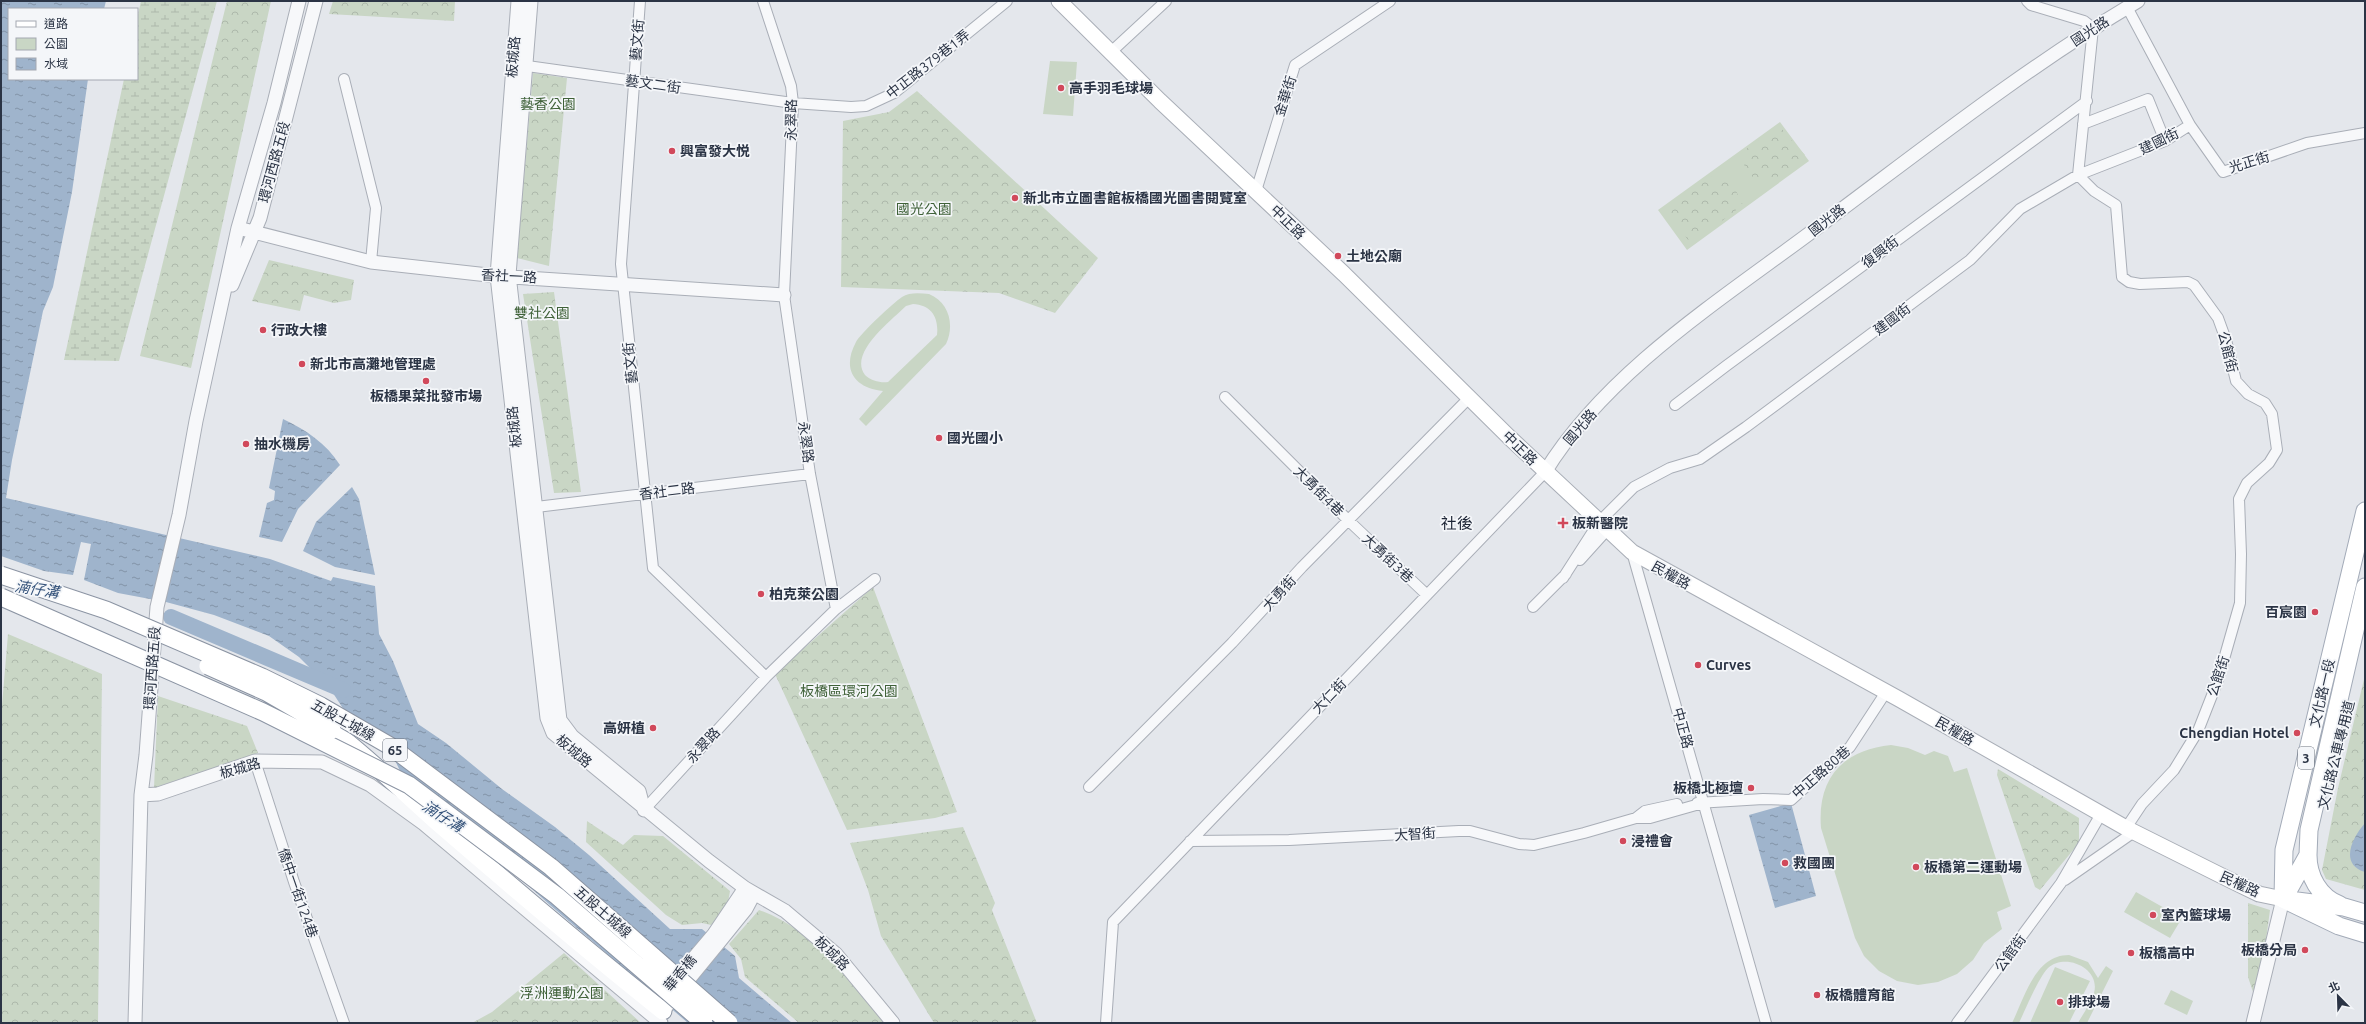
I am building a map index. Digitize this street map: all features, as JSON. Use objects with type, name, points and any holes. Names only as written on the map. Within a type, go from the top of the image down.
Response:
[{"type":"main road","name":"中正路","points":[[1059,1],[1469,398],[1632,552]]},
{"type":"main road","name":"文化路一段","points":[[2283,900],[2284,850],[2365,511]]},
{"type":"main road","name":"民權路","points":[[1632,552],[1886,692],[2130,830],[2232,881],[2259,894],[2283,900],[2344,907],[2365,913]]},
{"type":"main road","name":"五股土城線","points":[[1,575],[36,588],[106,610],[262,677],[321,706],[390,746],[551,867],[729,1023]]},
{"type":"main road","name":"文化路一段","points":[[2283,900],[2308,852],[2309,830],[2362,623],[2365,587]]},
{"type":"main road","points":[[36,588],[266,692],[326,732],[360,751],[455,838],[657,1012]]},
{"type":"main road","name":"五股土城線","points":[[1,597],[263,712],[409,785],[557,896],[704,1023]]},
{"type":"main road","points":[[26,607],[116,635],[326,732],[424,824]]},
{"type":"main road","points":[[2308,852],[2310,874],[2317,888],[2329,900],[2344,907]]},
{"type":"main road","name":"民權路","points":[[2283,900],[2339,926],[2365,934]]},
{"type":"street","name":"環河西路五段","points":[[135,1023],[141,795],[146,755],[157,607],[176,528],[238,228],[274,103],[299,1]]},
{"type":"street","name":"環河西路五段","points":[[219,319],[260,218],[316,1]]},
{"type":"street","name":"板城路","points":[[518,1],[519,65],[503,276],[529,508],[547,718],[553,733],[644,810],[750,891],[785,911],[836,954],[893,1023]]},
{"type":"street","name":"板城路","points":[[519,65],[531,1]]},
{"type":"street","name":"藝文街","points":[[640,1],[620,264],[653,568],[766,677]]},
{"type":"street","name":"永翠路","points":[[644,810],[766,677],[836,609],[810,474],[784,295],[793,103],[791,86],[763,1]]},
{"type":"street","name":"中正路379巷1弄","points":[[793,103],[851,107],[866,106],[880,101],[894,93],[1007,1]]},
{"type":"street","points":[[1111,52],[1166,1]]},
{"type":"street","name":"金華街","points":[[1256,191],[1295,65],[1390,1]]},
{"type":"street","points":[[2027,1],[2031,5],[2084,21],[2093,28],[2087,101],[2078,175]]},
{"type":"street","name":"國光路","points":[[1546,472],[1570,438],[1626,374],[1721,299],[1950,127],[2093,28],[2132,4]]},
{"type":"street","name":"光正街","points":[[2132,4],[2190,124],[2223,172],[2307,143],[2365,133]]},
{"type":"street","name":"藝文二街","points":[[519,65],[793,103]]},
{"type":"street","points":[[344,79],[376,208],[371,262]]},
{"type":"street","points":[[2083,124],[2148,99],[2166,141]]},
{"type":"street","name":"復興街","points":[[1675,405],[2087,101]]},
{"type":"street","name":"建國街","points":[[1532,607],[1563,578],[1634,487],[1670,468],[1700,459],[1746,427],[1970,260],[2020,208],[2078,175],[2166,141],[2190,124]]},
{"type":"street","name":"公館街","points":[[2078,175],[2094,191],[2116,205],[2122,277],[2134,283],[2188,282],[2194,285],[2218,318],[2226,340],[2236,381],[2248,394],[2265,403],[2272,414],[2277,450],[2269,463],[2247,483],[2239,500],[2238,511],[2241,554],[2240,602],[2218,680],[2198,731],[2183,757],[2174,770],[2142,804],[2130,830]]},
{"type":"street","name":"香社一路","points":[[238,228],[371,262],[503,276],[784,295]]},
{"type":"street","name":"大勇街4巷","points":[[1225,397],[1349,521]]},
{"type":"street","name":"大勇街","points":[[1088,787],[1469,398]]},
{"type":"street","name":"大仁街","points":[[1106,1023],[1113,922],[1190,840],[1546,472]]},
{"type":"street","name":"香社二路","points":[[529,508],[810,474]]},
{"type":"street","name":"大勇街3巷","points":[[1349,521],[1427,595]]},
{"type":"street","name":"中正路","points":[[1632,552],[1766,1023]]},
{"type":"street","points":[[836,609],[875,579]]},
{"type":"street","points":[[2340,615],[2362,623]]},
{"type":"street","name":"中正路80巷","points":[[1703,803],[1763,799],[1791,800],[1850,747],[1886,692]]},
{"type":"street","name":"板城路","points":[[141,795],[158,794],[255,761],[322,762],[370,785],[424,824],[657,1012]]},
{"type":"street","name":"僑中一街124巷","points":[[255,761],[294,882],[344,1023]]},
{"type":"street","name":"大智街","points":[[1190,840],[1289,840],[1470,831],[1519,844],[1534,845],[1636,818],[1650,818],[1703,803]]},
{"type":"street","points":[[2061,883],[2101,814]]},
{"type":"street","points":[[2061,883],[2130,830]]},
{"type":"street","name":"公館街","points":[[1957,1023],[2061,883]]},
{"type":"street","name":"華香橋","points":[[657,1012],[717,937],[750,891]]},
{"type":"street","name":"文化路一段","points":[[2253,1023],[2283,900]]},
{"type":"green space","points":[[141,1],[217,1],[119,361],[64,360],[124,80],[138,80],[138,14]]},
{"type":"green space","points":[[227,1],[271,1],[191,368],[140,356]]},
{"type":"green space","points":[[333,1],[455,1],[454,21],[329,14]]},
{"type":"green space","name":"高手羽毛球場","points":[[1050,61],[1077,62],[1073,116],[1043,114]]},
{"type":"green space","name":"藝香公園","points":[[533,73],[567,78],[549,266],[517,258]]},
{"type":"green space","name":"國光公園","points":[[917,91],[1098,258],[1055,313],[999,293],[841,287],[843,121],[889,112]]},
{"type":"green space","points":[[1780,122],[1809,161],[1687,250],[1658,210]]},
{"type":"green space","points":[[1780,127],[1805,155],[1776,178],[1754,179],[1737,155]]},
{"type":"green space","points":[[1709,176],[1733,185],[1743,205],[1691,244],[1667,211]]},
{"type":"green space","points":[[269,260],[354,280],[351,300],[334,303],[304,295],[300,311],[252,301]]},
{"type":"green space","name":"雙社公園","points":[[554,292],[581,492],[554,493],[523,294]]},
{"type":"green space","points":[[918,293],[929,294],[936,298],[946,308],[950,322],[950,329],[946,344],[866,426],[859,419],[883,391],[865,386],[858,382],[853,376],[850,361],[856,342],[877,319],[905,295]],"holes":[[[913,304],[925,307],[932,313],[937,323],[937,335],[888,382],[876,381],[867,377],[861,366],[862,357],[867,347],[882,328],[906,306]]]},
{"type":"green space","name":"板橋區環河公園","points":[[873,587],[957,812],[935,818],[847,830],[775,674]]},
{"type":"green space","points":[[8,634],[102,674],[98,1023],[1,1023],[1,717]]},
{"type":"green space","points":[[2365,675],[2365,890],[2326,879],[2322,870],[2338,788]]},
{"type":"green space","points":[[158,696],[247,726],[258,753],[154,788]]},
{"type":"green space","name":"板橋第二運動場","points":[[1891,745],[1908,748],[1925,755],[1934,751],[1948,756],[1954,772],[1967,768],[2011,906],[1997,912],[2002,929],[1984,943],[1973,960],[1957,974],[1938,982],[1918,985],[1897,981],[1879,971],[1864,956],[1855,938],[1821,828],[1823,795],[1828,782],[1836,770],[1846,761],[1859,753],[1874,748]]},
{"type":"green space","points":[[1998,769],[2079,818],[2079,843],[2040,890],[2035,887],[1997,775]]},
{"type":"green space","points":[[587,821],[623,845],[634,835],[663,836],[730,891],[727,908],[711,925],[702,923],[682,925],[666,915],[586,842]]},
{"type":"green space","points":[[963,827],[995,903],[992,910],[1037,1023],[934,1023],[881,936],[868,890],[850,843]]},
{"type":"green space","name":"室內籃球場","points":[[2136,892],[2182,918],[2170,938],[2124,912]]},
{"type":"green space","points":[[2248,903],[2270,910],[2264,955],[2253,992],[2248,977]]},
{"type":"green space","points":[[759,910],[778,918],[796,929],[813,943],[829,958],[884,1023],[799,1023],[745,977],[741,959],[729,944]]},
{"type":"green space","name":"浮洲運動公園","points":[[564,953],[641,1023],[472,1023],[492,1012]]},
{"type":"green space","points":[[2069,955],[2088,962],[2098,978],[2106,966],[2113,971],[2087,1023],[2078,1023],[2089,1005],[2094,993],[2095,984],[2087,970],[2072,963],[2064,962],[2055,963],[2044,972],[2019,1023],[2012,1023],[2027,990],[2039,970],[2048,962],[2057,957]]},
{"type":"green space","name":"排球場","points":[[2055,967],[2090,981],[2069,1023],[2030,1023]]},
{"type":"green space","points":[[2171,990],[2193,1001],[2187,1015],[2164,1004]]},
{"type":"water","points":[[1,1],[106,1],[104,8],[8,8],[8,80],[88,80],[72,192],[53,287],[43,311],[12,460],[6,498],[270,559],[331,581],[333,577],[375,586],[379,634],[393,661],[418,724],[446,743],[502,789],[555,827],[589,855],[670,929],[702,929],[735,956],[739,978],[792,1023],[688,1023],[550,905],[401,773],[382,733],[346,713],[329,687],[299,657],[269,636],[214,615],[166,602],[118,593],[84,580],[91,544],[81,542],[73,575],[44,571],[1,556]]},
{"type":"water","points":[[283,419],[315,438],[328,450],[340,465],[298,509],[282,542],[259,537],[267,503],[274,500],[275,491],[269,488]]},
{"type":"water","points":[[352,487],[359,499],[375,575],[335,567],[303,551],[316,522]]},
{"type":"water","name":"救國團","points":[[1791,803],[1816,896],[1775,908],[1749,815]]},
{"type":"water","points":[[2365,823],[2365,872],[2357,868],[2352,863],[2350,850],[2352,843]]},
{"type":"waterway","name":"湳仔溝","points":[[171,617],[343,690]]},
{"type":"place","name":"高手羽毛球場","points":[[1061,88]]},
{"type":"place","name":"興富發大悦","points":[[672,151]]},
{"type":"place","name":"新北市立圖書館板橋國光圖書閱覽室","points":[[1015,198]]},
{"type":"place","name":"土地公廟","points":[[1338,256]]},
{"type":"place","name":"行政大樓","points":[[263,330]]},
{"type":"place","name":"新北市高灘地管理處","points":[[302,364]]},
{"type":"place","name":"板橋果菜批發市場","points":[[426,381]]},
{"type":"place","name":"國光國小","points":[[939,438]]},
{"type":"place","name":"抽水機房","points":[[246,444]]},
{"type":"place","name":"板新醫院","points":[[1563,523]]},
{"type":"place","name":"柏克萊公園","points":[[761,594]]},
{"type":"place","name":"百宸園","points":[[2315,612]]},
{"type":"place","name":"Curves","points":[[1698,665]]},
{"type":"place","name":"高妍植","points":[[653,728]]},
{"type":"place","name":"Chengdian Hotel","points":[[2297,733]]},
{"type":"place","name":"板橋北極壇","points":[[1751,788]]},
{"type":"place","name":"浸禮會","points":[[1623,841]]},
{"type":"place","name":"救國團","points":[[1785,863]]},
{"type":"place","name":"板橋第二運動場","points":[[1916,867]]},
{"type":"place","name":"室內籃球場","points":[[2153,915]]},
{"type":"place","name":"板橋分局","points":[[2305,950]]},
{"type":"place","name":"板橋高中","points":[[2131,953]]},
{"type":"place","name":"板橋體育館","points":[[1817,995]]},
{"type":"place","name":"排球場","points":[[2060,1002]]},
{"type":"district","name":"社後","points":[[1457,523]]}]
